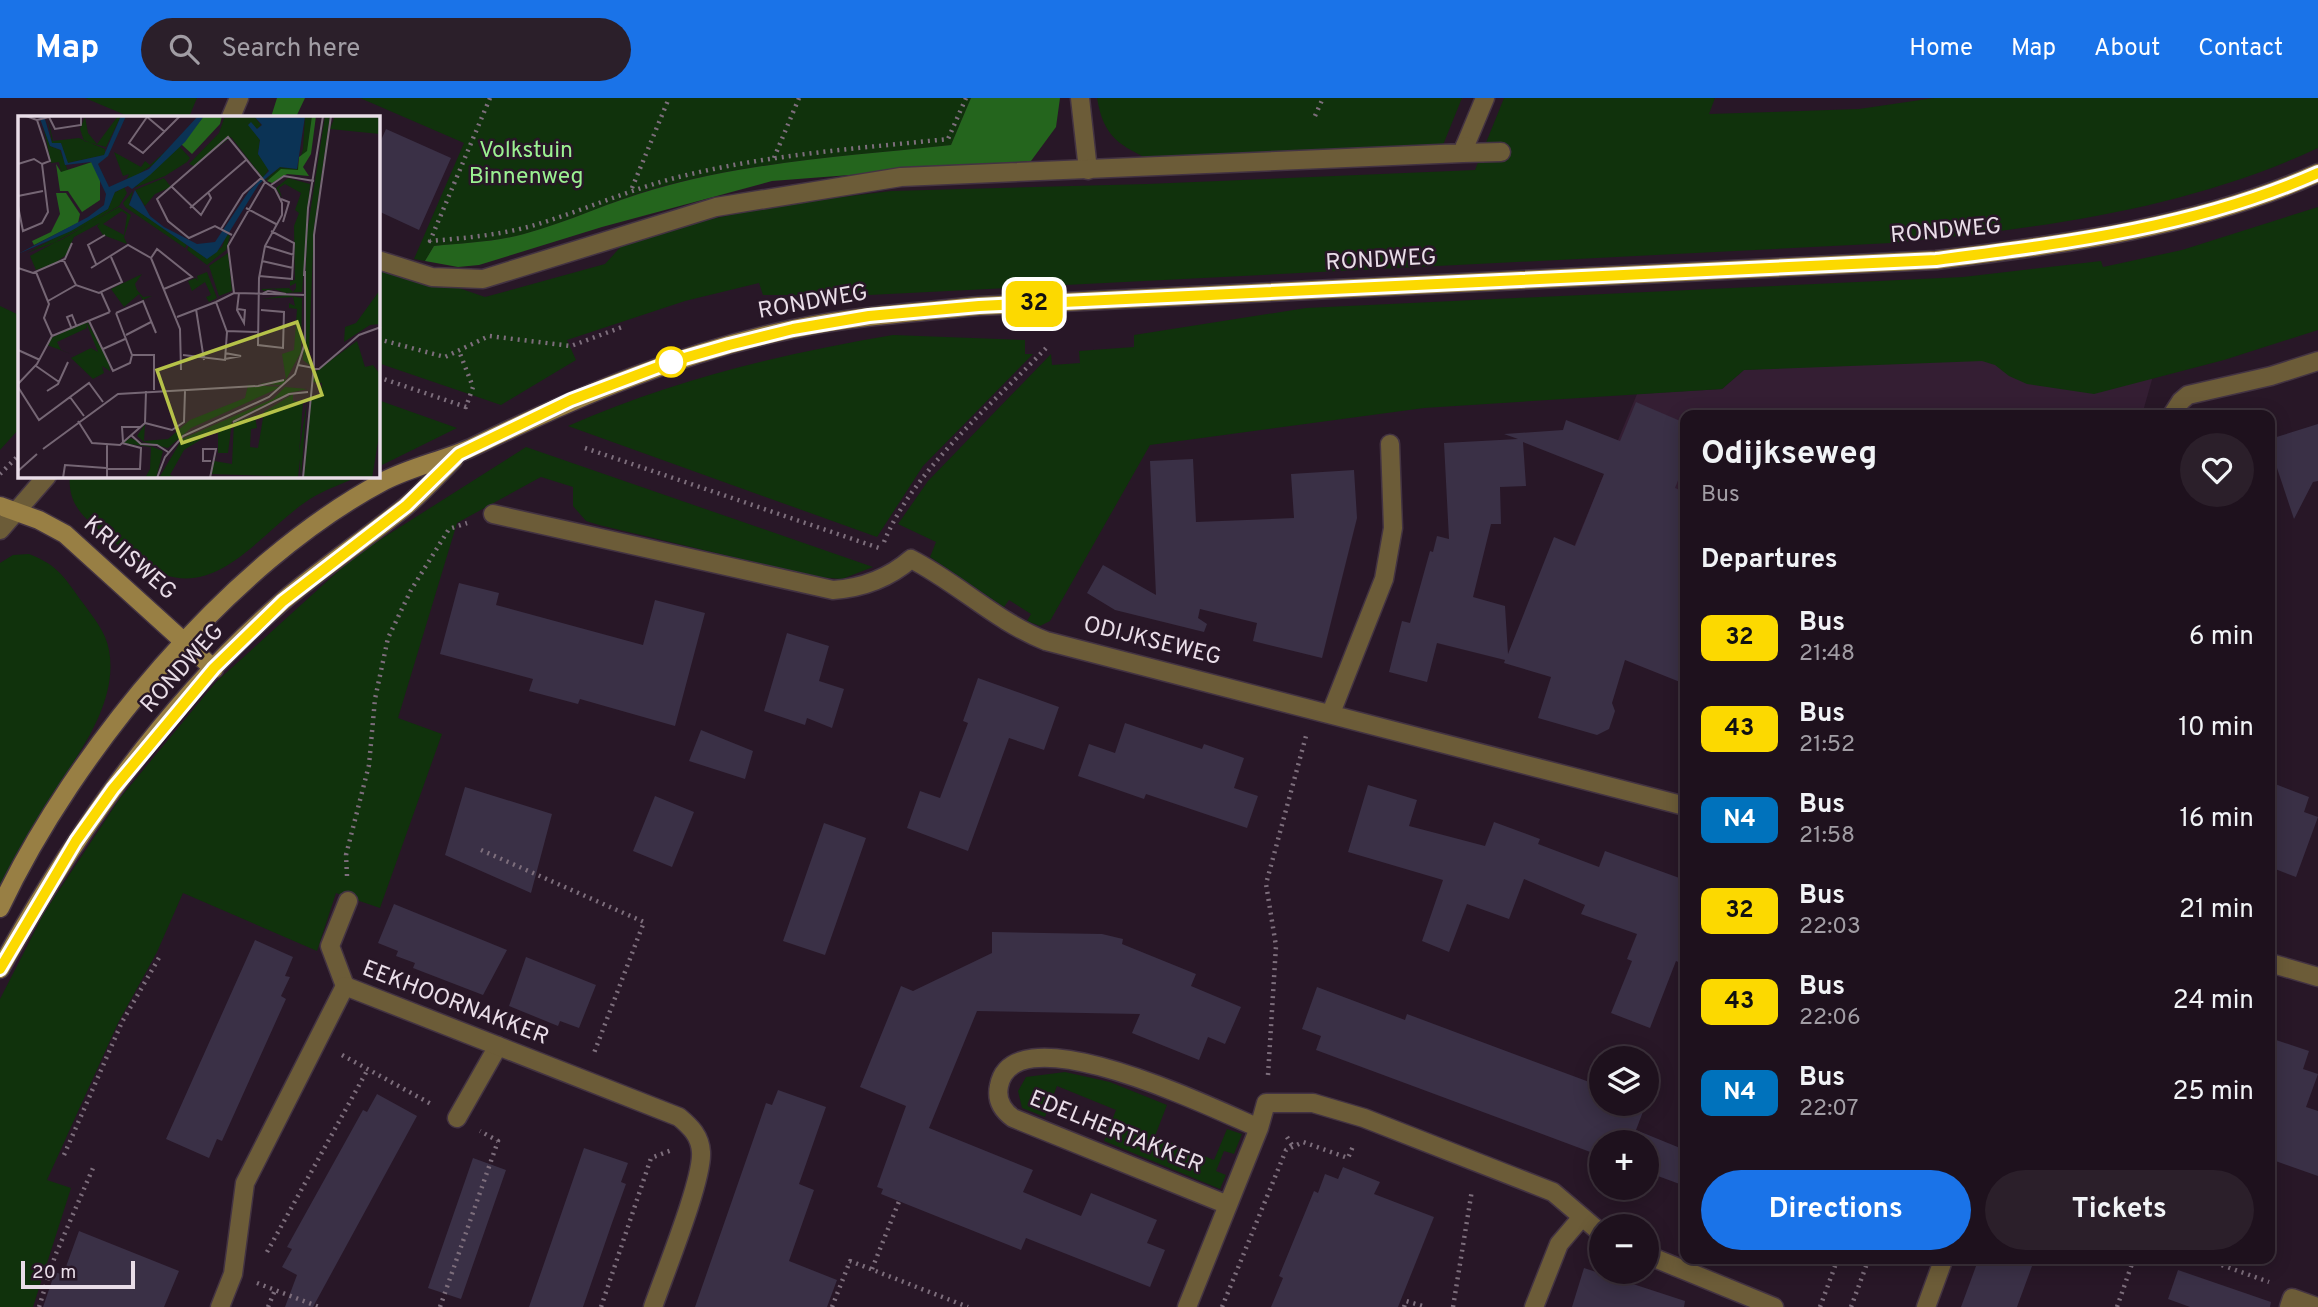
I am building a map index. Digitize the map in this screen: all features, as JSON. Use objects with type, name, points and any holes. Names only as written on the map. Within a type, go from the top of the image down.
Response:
[{"type":"main road","name":"RONDWEG","points":[[0,908],[33,843],[106,737],[186,642],[259,570],[337,511],[386,480],[459,454],[571,400],[674,361],[793,329],[869,316],[979,306],[1936,260],[2070,243],[2169,222],[2276,192],[2318,173]]},
{"type":"main road","name":"RONDWEG","points":[[0,969],[76,841],[113,789],[214,668],[283,601],[406,506],[459,454]]},
{"type":"main road","name":"KRUISWEG","points":[[8,508],[65,534],[214,668]]},
{"type":"street","points":[[231,116],[239,98]]},
{"type":"street","points":[[1080,98],[1088,170]]},
{"type":"street","points":[[1464,150],[1485,98]]},
{"type":"street","points":[[380,261],[432,277],[483,279],[716,207],[901,177],[1464,150],[1501,152]]},
{"type":"street","points":[[2175,410],[2188,395],[2271,376],[2318,361]]},
{"type":"street","points":[[1323,711],[1384,579],[1393,528],[1390,444]]},
{"type":"street","points":[[0,530],[8,508],[45,478]]},
{"type":"street","name":"ODIJKSEWEG","points":[[493,514],[833,590],[849,589],[893,574],[911,559],[945,578],[1014,626],[1046,640],[1680,805]]},
{"type":"street","points":[[345,986],[330,946],[348,901]]},
{"type":"street","points":[[2275,964],[2318,977]]},
{"type":"street","name":"EEKHOORNAKKER","points":[[220,1307],[233,1274],[245,1183],[345,986],[679,1117],[692,1127],[699,1140]]},
{"type":"street","points":[[457,1118],[498,1045]]},
{"type":"street","name":"EDELHERTAKKER","points":[[1227,1205],[1013,1118],[1000,1103],[999,1082],[1004,1072],[1024,1061],[1046,1058],[1083,1061],[1146,1081],[1259,1128]]},
{"type":"street","points":[[1187,1307],[1259,1128],[1266,1102],[1313,1104],[1364,1118],[1553,1192],[1589,1223]]},
{"type":"street","points":[[653,1307],[700,1168],[699,1140]]},
{"type":"street","points":[[1534,1307],[1559,1244],[1582,1217]]},
{"type":"street","points":[[1659,1260],[1774,1307]]},
{"type":"street","points":[[1926,1307],[1942,1264]]},
{"type":"street","points":[[2290,1303],[2317,1307]]},
{"type":"path","points":[[430,241],[490,98]]},
{"type":"path","points":[[632,188],[669,98]]},
{"type":"path","points":[[774,158],[799,98]]},
{"type":"path","points":[[948,139],[966,98]]},
{"type":"path","points":[[1315,116],[1323,98]]},
{"type":"path","points":[[380,340],[440,356],[459,351],[489,336],[571,346],[622,327]]},
{"type":"path","points":[[585,448],[881,549],[897,514],[930,469],[1048,346]]},
{"type":"path","points":[[380,378],[466,407],[473,387],[459,351]]},
{"type":"path","points":[[0,474],[18,455]]},
{"type":"path","points":[[348,901],[346,855],[369,765],[375,699],[388,638],[411,590],[449,529],[493,514]]},
{"type":"path","points":[[1266,1102],[1276,946],[1268,903],[1267,876],[1323,711]]},
{"type":"path","points":[[481,850],[643,922],[584,1079]]},
{"type":"path","points":[[64,1154],[122,1022],[160,956]]},
{"type":"path","points":[[317,1041],[498,1141],[440,1307]]},
{"type":"path","points":[[251,1280],[368,1069]]},
{"type":"path","points":[[1223,1307],[1286,1150],[1303,1142],[1348,1158],[1364,1118]]},
{"type":"path","points":[[600,1307],[651,1158],[699,1140]]},
{"type":"path","points":[[1452,1307],[1478,1162]]},
{"type":"path","points":[[39,1307],[55,1256],[93,1168]]},
{"type":"path","points":[[872,1269],[900,1199]]},
{"type":"path","points":[[832,1307],[850,1261],[968,1307]]},
{"type":"path","points":[[1820,1307],[1836,1264]]},
{"type":"path","points":[[1851,1307],[1867,1264]]},
{"type":"path","points":[[2117,1307],[2132,1264]]},
{"type":"path","points":[[2219,1264],[2277,1285],[2290,1303]]},
{"type":"path","points":[[233,1274],[319,1307]]},
{"type":"path","points":[[268,1307],[275,1290]]},
{"type":"path","points":[[1404,1307],[1406,1301],[1426,1307]]},
{"type":"shaded area","points":[[1987,356],[2153,376],[2143,410],[1680,410],[1680,674],[1545,617],[1637,394],[1722,389],[1744,370]]},
{"type":"green space","points":[[85,98],[197,98],[189,116],[128,116]]},
{"type":"green space","points":[[277,98],[305,98],[296,116],[271,116]]},
{"type":"green space","name":"Volkstuin Binnenweg","points":[[360,98],[971,98],[951,145],[802,160],[692,179],[639,193],[524,234],[491,241],[434,246],[425,261],[414,259],[464,143]]},
{"type":"green space","points":[[971,98],[1060,98],[1056,127],[1031,161],[772,181],[602,227],[479,265],[458,267],[425,261],[434,246],[513,237],[639,194],[728,172],[951,145]]},
{"type":"green space","points":[[1097,98],[1462,98],[1443,145],[1154,162],[1115,139],[1104,123]]},
{"type":"green space","points":[[1504,98],[1715,98],[1709,114],[1859,109],[1934,98],[2318,98],[2318,148],[2216,187],[2163,202],[2109,214],[2000,231],[1891,243],[869,295],[763,295],[759,283],[685,301],[567,340],[576,360],[501,405],[380,364],[380,270],[419,282],[453,286],[485,297],[605,264],[625,242],[670,228],[777,205],[891,191],[1147,184],[1475,170]]},
{"type":"green space","points":[[2318,207],[2318,330],[2224,360],[2094,394],[2027,384],[2009,376],[1995,365],[1982,361],[1744,370],[1722,389],[1424,408],[1150,445],[1050,621],[1040,626],[1027,621],[1031,614],[1009,600],[1004,607],[930,557],[936,542],[898,524],[928,481],[1051,354],[1052,365],[1080,363],[1079,351],[1134,347],[1134,335],[1306,308],[1963,277],[2101,261],[2103,267],[2182,250]]},
{"type":"green space","points":[[0,306],[18,315],[18,430],[0,450]]},
{"type":"green space","points":[[893,335],[1025,340],[1025,354],[1033,354],[923,466],[877,537],[568,426],[647,395],[728,370]]},
{"type":"green space","points":[[380,401],[457,428],[380,466]]},
{"type":"green space","points":[[526,447],[873,567],[842,579],[816,577],[599,525],[586,521],[573,506],[573,487],[541,477],[457,523],[398,718],[442,734],[380,908],[336,893],[317,951],[183,893],[157,952],[118,1023],[47,1180],[71,1188],[33,1307],[0,1307],[0,999],[44,913],[120,798],[216,682],[356,555]]},
{"type":"green space","points":[[70,478],[354,478],[315,496],[227,566],[207,575],[187,578],[165,575],[134,558],[80,511],[70,486]]},
{"type":"green space","points":[[29,554],[48,563],[61,574],[95,619],[107,643],[110,671],[101,711],[92,730],[35,821],[0,885],[0,563],[13,555]]},
{"type":"green space","points":[[1065,1072],[1110,1082],[1167,1105],[1155,1136],[1214,1160],[1227,1129],[1242,1134],[1234,1154],[1224,1151],[1216,1171],[1226,1175],[1220,1189],[1104,1141],[1116,1110],[1057,1086],[1045,1117],[1022,1108],[1018,1091],[1026,1077]]},
{"type":"building","points":[[386,129],[451,158],[419,230],[380,212],[380,142]]},
{"type":"building","points":[[1636,402],[1680,421],[1680,476],[1675,488],[1680,490],[1680,682],[1625,660],[1612,703],[1615,711],[1609,729],[1597,735],[1538,718],[1551,677],[1504,663],[1505,660],[1437,643],[1427,682],[1389,672],[1402,621],[1410,623],[1430,551],[1433,552],[1437,536],[1449,539],[1444,443],[1518,439],[1504,434],[1563,430],[1566,420],[1620,441]],"holes":[[[1523,442],[1604,474],[1575,546],[1554,537],[1508,654],[1505,606],[1473,597],[1491,524],[1501,524],[1500,487],[1526,486]]]},
{"type":"building","points":[[2318,424],[2318,481],[2313,482],[2294,519],[2275,469],[2275,437]]},
{"type":"building","points":[[1193,459],[1196,522],[1294,518],[1291,474],[1354,470],[1357,518],[1322,658],[1253,641],[1257,623],[1200,609],[1198,618],[1207,624],[1204,632],[1115,610],[1087,593],[1103,565],[1156,595],[1150,461]]},
{"type":"building","points":[[459,583],[499,593],[496,605],[643,645],[655,600],[705,613],[675,726],[580,699],[578,704],[529,691],[533,679],[440,654]]},
{"type":"building","points":[[787,633],[829,646],[819,681],[844,689],[832,728],[807,718],[805,725],[764,711]]},
{"type":"building","points":[[978,678],[1059,707],[1044,750],[1009,738],[968,851],[907,828],[920,791],[940,798],[968,723],[963,721]]},
{"type":"building","points":[[1125,723],[1202,749],[1204,744],[1244,758],[1234,788],[1258,796],[1247,828],[1146,794],[1144,799],[1078,776],[1089,744],[1115,753]]},
{"type":"building","points":[[701,730],[753,751],[745,779],[689,761]]},
{"type":"building","points":[[2275,784],[2309,797],[2304,812],[2318,817],[2296,877],[2275,869]]},
{"type":"building","points":[[1368,785],[1417,800],[1409,826],[1485,846],[1494,822],[1540,839],[1538,844],[1599,867],[1605,851],[1680,878],[1680,963],[1676,961],[1650,1028],[1611,1013],[1632,961],[1627,959],[1637,934],[1581,914],[1585,905],[1524,879],[1509,919],[1467,904],[1449,952],[1422,941],[1443,880],[1348,852]]},
{"type":"building","points":[[465,787],[552,814],[531,893],[445,855]]},
{"type":"building","points":[[655,796],[694,812],[672,867],[633,851]]},
{"type":"building","points":[[824,823],[866,838],[825,955],[783,941]]},
{"type":"building","points":[[394,904],[507,950],[483,995],[413,968],[415,963],[396,956],[398,951],[378,943]]},
{"type":"building","points":[[992,932],[1102,934],[1123,939],[1122,944],[1196,974],[1191,986],[1241,1007],[1225,1044],[1208,1037],[1199,1060],[1132,1033],[1140,1014],[977,1011],[929,1128],[1033,1170],[1023,1192],[1081,1216],[1091,1193],[1157,1220],[1147,1243],[1165,1250],[1150,1287],[1026,1238],[1021,1250],[881,1194],[883,1189],[877,1187],[906,1106],[860,1087],[901,986],[913,991],[992,953]]},
{"type":"building","points":[[255,940],[293,957],[285,976],[290,977],[281,996],[286,999],[222,1141],[217,1139],[209,1158],[166,1139]]},
{"type":"building","points":[[526,957],[596,985],[579,1028],[560,1021],[558,1026],[509,1006]]},
{"type":"building","points":[[1317,987],[1405,1020],[1407,1014],[1589,1082],[1589,1116],[1641,1116],[1636,1130],[1589,1130],[1589,1152],[1316,1050],[1321,1036],[1302,1029]]},
{"type":"building","points":[[2275,1040],[2309,1051],[2303,1069],[2318,1074],[2306,1107],[2318,1111],[2318,1176],[2275,1161]]},
{"type":"building","points":[[778,1090],[826,1107],[799,1184],[814,1190],[789,1261],[837,1280],[827,1307],[695,1307],[766,1103],[772,1105]]},
{"type":"building","points":[[377,1094],[417,1116],[313,1307],[285,1307],[297,1275],[282,1267],[292,1249],[287,1247],[363,1110],[367,1112]]},
{"type":"building","points":[[1659,1139],[1680,1148],[1680,1184],[1659,1176]]},
{"type":"building","points":[[584,1148],[628,1163],[621,1182],[626,1184],[583,1307],[529,1307]]},
{"type":"building","points":[[473,1158],[506,1170],[461,1299],[428,1288]]},
{"type":"building","points":[[1343,1167],[1380,1182],[1374,1194],[1434,1217],[1398,1307],[1271,1307],[1283,1278],[1279,1276],[1314,1191],[1318,1193],[1325,1174],[1338,1179]]},
{"type":"building","points":[[79,1231],[179,1271],[164,1307],[43,1307],[55,1272],[63,1275]]},
{"type":"building","points":[[1977,1264],[2033,1264],[2017,1307],[1961,1307]]},
{"type":"building","points":[[1584,1268],[1589,1270],[1589,1284],[1633,1284],[1685,1301],[1684,1307],[1572,1307]]},
{"type":"building","points":[[2178,1270],[2271,1302],[2270,1307],[2190,1307],[2168,1299]]},
{"type":"bus line","name":"32","points":[[0,969],[76,841],[113,789],[214,668],[283,601],[365,535],[406,506],[459,454],[571,400],[674,361],[793,329],[869,316],[979,306],[1936,260],[2110,236],[2276,192],[2318,173]]}]
